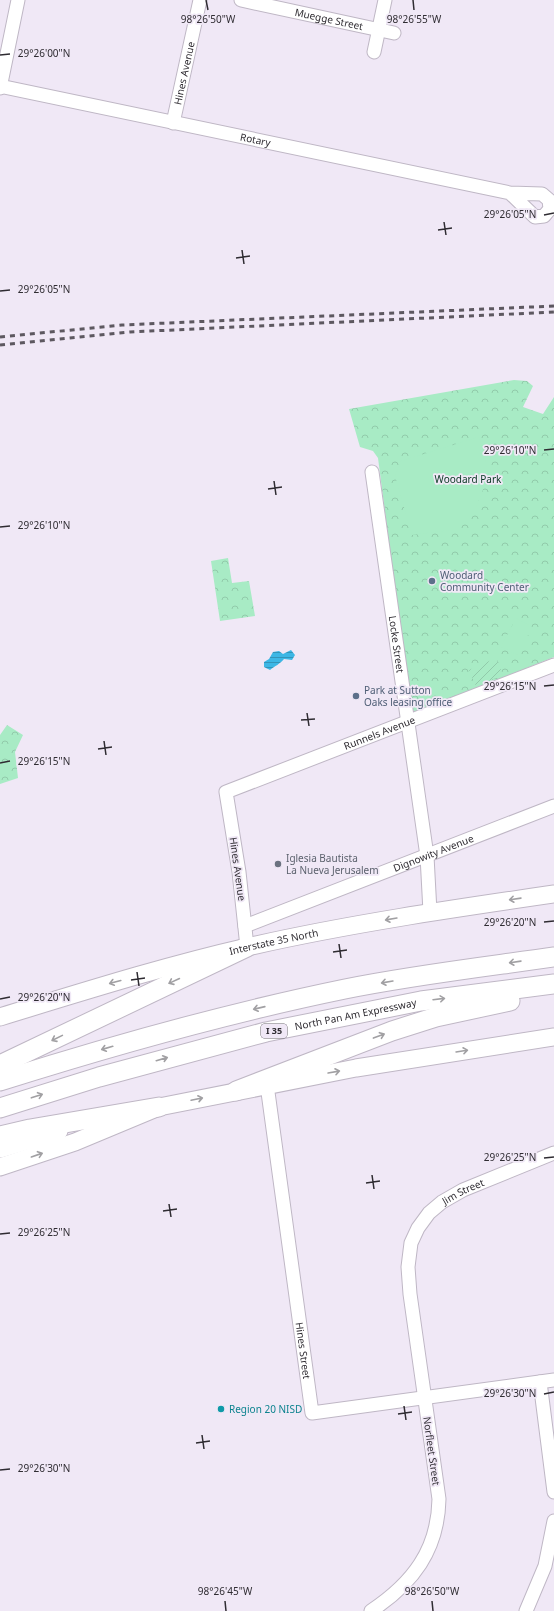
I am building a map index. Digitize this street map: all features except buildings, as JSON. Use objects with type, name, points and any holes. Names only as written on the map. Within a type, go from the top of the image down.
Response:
[{"type":"highway","points":[[0,1065],[247,947]]},
{"type":"highway","points":[[0,1081],[176,1028],[261,1007],[418,976],[554,957]]},
{"type":"highway","name":"North Pan Am Expressway","points":[[0,1108],[99,1077],[266,1032],[421,1001],[554,984]]},
{"type":"highway","points":[[236,1091],[380,1036],[436,1017],[554,992]]},
{"type":"highway","points":[[0,1136],[30,1128],[159,1107]]},
{"type":"main road","name":"Interstate 35 North","points":[[0,1018],[78,992],[247,947],[430,912],[554,894]]},
{"type":"main road","points":[[0,1149],[30,1139],[97,1121],[236,1091],[296,1079],[554,1037]]},
{"type":"main road","points":[[0,1167],[75,1142],[159,1107]]},
{"type":"street","points":[[0,87],[18,0]]},
{"type":"street","name":"Hines Avenue","points":[[173,123],[200,0]]},
{"type":"street","name":"Muegge Street","points":[[241,0],[394,33]]},
{"type":"street","points":[[374,52],[385,0]]},
{"type":"street","name":"Rotary","points":[[0,87],[510,193]]},
{"type":"street","name":"Locke Street","points":[[372,472],[427,856],[430,912]]},
{"type":"street","name":"Runnels Avenue","points":[[226,792],[554,665]]},
{"type":"street","name":"Hines Avenue","points":[[226,792],[247,947]]},
{"type":"street","name":"Dignowity Avenue","points":[[245,926],[554,806]]},
{"type":"street","name":"Hines Street","points":[[267,1085],[312,1413],[425,1397]]},
{"type":"street","name":"Jim Street","points":[[408,1267],[411,1243],[418,1228],[429,1213],[442,1202],[462,1190],[554,1153]]},
{"type":"street","name":"Norfleet Street","points":[[371,1611],[384,1602],[411,1577],[428,1551],[437,1526],[439,1499],[408,1267]]},
{"type":"street","points":[[425,1397],[554,1380]]},
{"type":"street","points":[[540,1382],[554,1492]]},
{"type":"street","points":[[526,1611],[545,1566],[554,1521]]},
{"type":"green space","name":"Woodard Park","points":[[514,380],[527,381],[533,386],[523,407],[543,414],[554,397],[554,657],[418,712],[414,711],[410,705],[378,458],[373,451],[360,447],[349,409]]},
{"type":"green space","points":[[479,437],[489,475],[476,507],[450,530],[412,535],[395,476],[401,461]]},
{"type":"green space","points":[[228,558],[232,583],[249,581],[255,616],[220,621],[211,561]]},
{"type":"green space","points":[[516,618],[532,627],[518,655],[501,647]]},
{"type":"green space","points":[[496,658],[503,675],[476,686],[469,670]]},
{"type":"green space","points":[[7,725],[23,735],[15,752],[18,778],[0,784],[0,735]]},
{"type":"water","points":[[291,650],[295,655],[292,660],[284,659],[270,670],[264,667],[264,662],[269,659],[273,652],[279,651],[283,654]]},
{"type":"railway","points":[[0,337],[122,325],[554,306]]},
{"type":"railway","points":[[0,345],[130,332],[554,312]]},
{"type":"place","name":"Woodard Community Center","points":[[432,581]]},
{"type":"place","name":"Park at Sutton Oaks leasing office","points":[[356,696]]},
{"type":"place","name":"Iglesia Bautista La Nueva Jerusalem","points":[[278,864]]},
{"type":"place","name":"Region 20 NISD","points":[[221,1409]]}]
